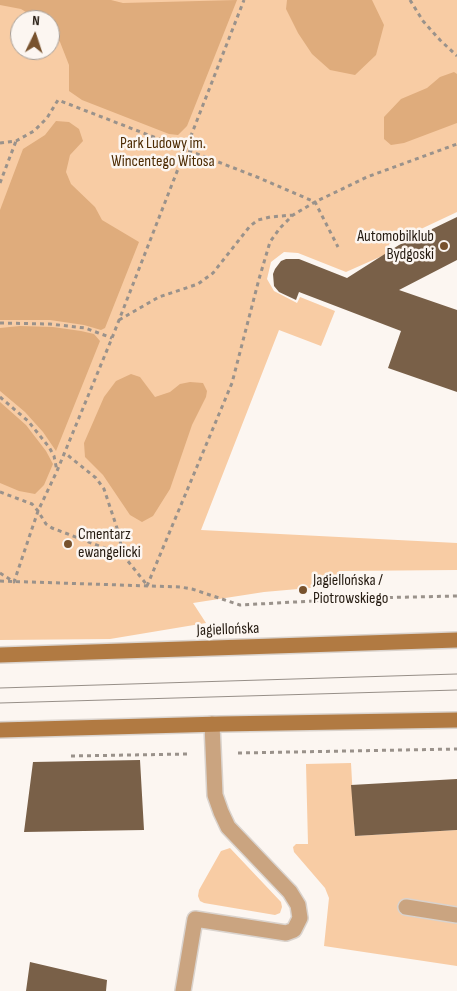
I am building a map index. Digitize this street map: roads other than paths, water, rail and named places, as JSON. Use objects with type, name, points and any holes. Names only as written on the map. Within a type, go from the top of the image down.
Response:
[{"type":"main road","name":"Jagiellońska","points":[[0,655],[457,640]]},
{"type":"main road","points":[[0,730],[457,720]]},
{"type":"lane","points":[[183,991],[195,919],[286,933],[294,930],[300,918],[298,905],[290,892],[228,827],[221,812],[215,795],[212,724]]},
{"type":"lane","points":[[406,908],[457,915]]},
{"type":"tram line","points":[[0,688],[457,674]]},
{"type":"tram line","points":[[0,703],[457,690]]},
{"type":"place","name":"Automobilklub Bydgoski","points":[[444,246]]},
{"type":"place","name":"Cmentarz ewangelicki","points":[[68,544]]},
{"type":"place","name":"Jagiellońska / Piotrowskiego","points":[[303,590]]},
{"type":"park label","name":"Park Ludowy im. Wincentego Witosa","points":[[163,153]]}]
